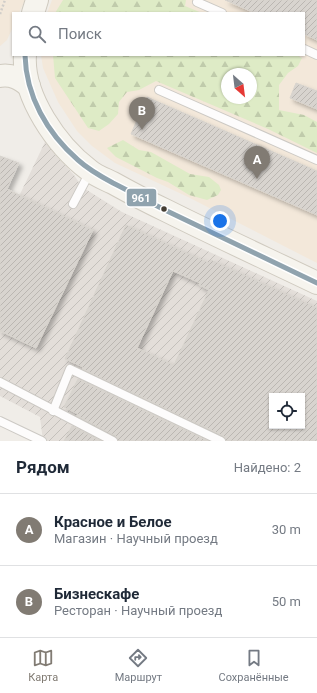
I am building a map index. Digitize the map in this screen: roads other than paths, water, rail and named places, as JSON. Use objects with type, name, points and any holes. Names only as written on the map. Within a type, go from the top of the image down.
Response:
[{"type":"street","points":[[33,12],[37,0]]},
{"type":"street","points":[[0,68],[12,54]]},
{"type":"street","points":[[25,56],[24,66],[29,86],[38,108],[61,143],[90,171],[147,202],[317,283]]},
{"type":"street","points":[[0,76],[8,75],[19,79],[29,86]]},
{"type":"lane","points":[[197,2],[220,12]]},
{"type":"lane","points":[[305,49],[317,55]]},
{"type":"lane","points":[[159,90],[317,160]]},
{"type":"lane","points":[[73,204],[90,171]]},
{"type":"lane","points":[[53,411],[70,369],[220,441]]},
{"type":"lane","points":[[0,382],[113,441]]},
{"type":"lane","points":[[0,421],[42,441]]},
{"type":"place","name":"Бизнескафе","points":[[142,130]]},
{"type":"place","name":"Красное и Белое","points":[[257,179]]}]
